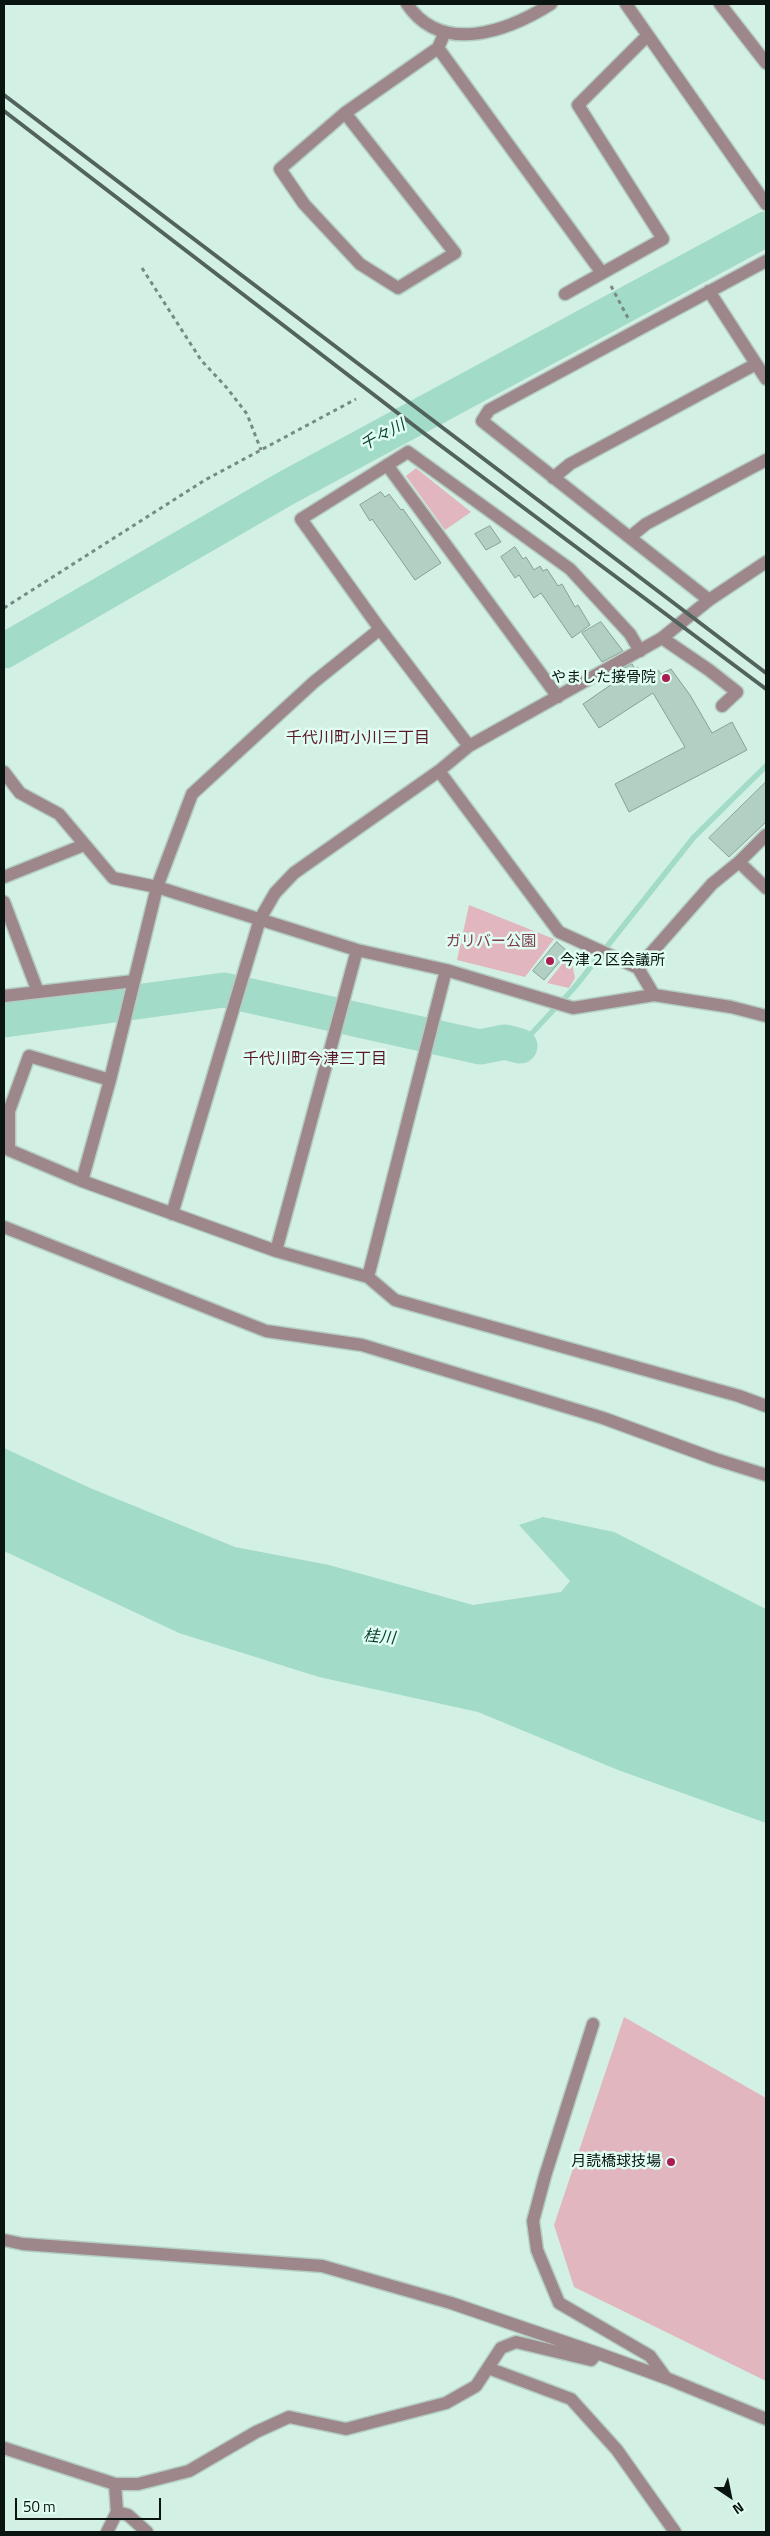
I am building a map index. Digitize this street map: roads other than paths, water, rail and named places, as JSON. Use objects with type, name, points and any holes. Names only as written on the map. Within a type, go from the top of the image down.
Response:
[{"type":"street","points":[[407,4],[424,24],[445,32],[490,33],[526,20],[551,4]]},
{"type":"street","points":[[626,4],[766,204]]},
{"type":"street","points":[[720,4],[766,63]]},
{"type":"street","points":[[345,113],[455,254],[398,288],[360,264],[304,204],[280,168],[345,113],[438,48],[445,32]]},
{"type":"street","points":[[565,294],[662,238],[578,104],[647,36]]},
{"type":"street","points":[[438,48],[602,273]]},
{"type":"street","points":[[709,600],[482,421],[489,410],[766,261]]},
{"type":"street","points":[[709,291],[766,379]]},
{"type":"street","points":[[553,478],[570,464],[756,364]]},
{"type":"street","points":[[469,746],[380,629],[301,519],[408,452],[570,569],[630,634],[640,651]]},
{"type":"street","points":[[630,537],[646,524],[766,460]]},
{"type":"street","points":[[387,465],[558,697]]},
{"type":"street","points":[[172,1214],[260,919],[275,893],[294,873],[439,771],[469,746],[662,638],[709,600],[766,562]]},
{"type":"street","points":[[82,1180],[110,1080],[157,887],[192,794],[314,682],[380,629]]},
{"type":"street","points":[[662,638],[709,670],[736,692],[722,706]]},
{"type":"street","points":[[439,771],[558,932],[638,968],[654,995]]},
{"type":"street","points":[[4,772],[20,792],[59,814],[113,878],[157,887],[357,950],[446,970],[573,1008],[654,995],[731,1007],[766,1016]]},
{"type":"street","points":[[638,968],[712,884],[766,836]]},
{"type":"street","points":[[4,876],[84,845]]},
{"type":"street","points":[[739,862],[766,888]]},
{"type":"street","points":[[4,902],[38,992]]},
{"type":"street","points":[[276,1251],[357,950]]},
{"type":"street","points":[[368,1277],[446,970]]},
{"type":"street","points":[[4,996],[134,981]]},
{"type":"street","points":[[110,1080],[30,1056],[6,1110],[8,1150],[172,1214],[276,1251],[368,1277],[395,1300],[739,1396],[766,1406]]},
{"type":"street","points":[[4,1227],[266,1332],[362,1345],[603,1418],[715,1459],[766,1475]]},
{"type":"street","points":[[593,2024],[544,2176],[533,2221],[537,2250],[560,2303],[650,2356],[666,2378]]},
{"type":"street","points":[[4,2240],[23,2244],[322,2266],[451,2303],[597,2353],[666,2378],[766,2420]]},
{"type":"street","points":[[4,2448],[115,2484],[138,2484],[189,2471],[256,2432],[289,2417],[346,2429],[446,2403],[476,2386],[500,2348],[516,2342],[591,2360],[597,2353]]},
{"type":"street","points":[[488,2368],[571,2399],[617,2450],[675,2532]]},
{"type":"street","points":[[107,2532],[117,2512],[115,2484]]},
{"type":"street","points":[[117,2512],[128,2515],[147,2532]]},
{"type":"water","name":"桂川","points":[[4,1448],[90,1488],[235,1547],[329,1565],[473,1605],[561,1592],[570,1581],[519,1525],[543,1517],[614,1532],[766,1609],[766,1823],[618,1770],[478,1712],[319,1677],[179,1633],[4,1551]]},
{"type":"waterway","name":"千々川","points":[[4,651],[288,487],[766,229]]},
{"type":"waterway","points":[[520,1046],[574,988],[694,837],[766,766]]},
{"type":"waterway","points":[[4,1020],[224,990],[480,1047],[505,1042],[520,1046]]},
{"type":"railway","points":[[4,95],[766,673]]},
{"type":"railway","points":[[4,111],[425,434],[766,689]]},
{"type":"place","name":"やました接骨院","points":[[666,678]]},
{"type":"place","name":"今津２区会議所","points":[[550,961]]},
{"type":"place","name":"月読橋球技場","points":[[671,2162]]},
{"type":"district","name":"千代川町小川三丁目","points":[[358,739]]},
{"type":"district","name":"千代川町今津三丁目","points":[[315,1060]]},
{"type":"park label","name":"ガリバー公園","points":[[491,942]]}]
